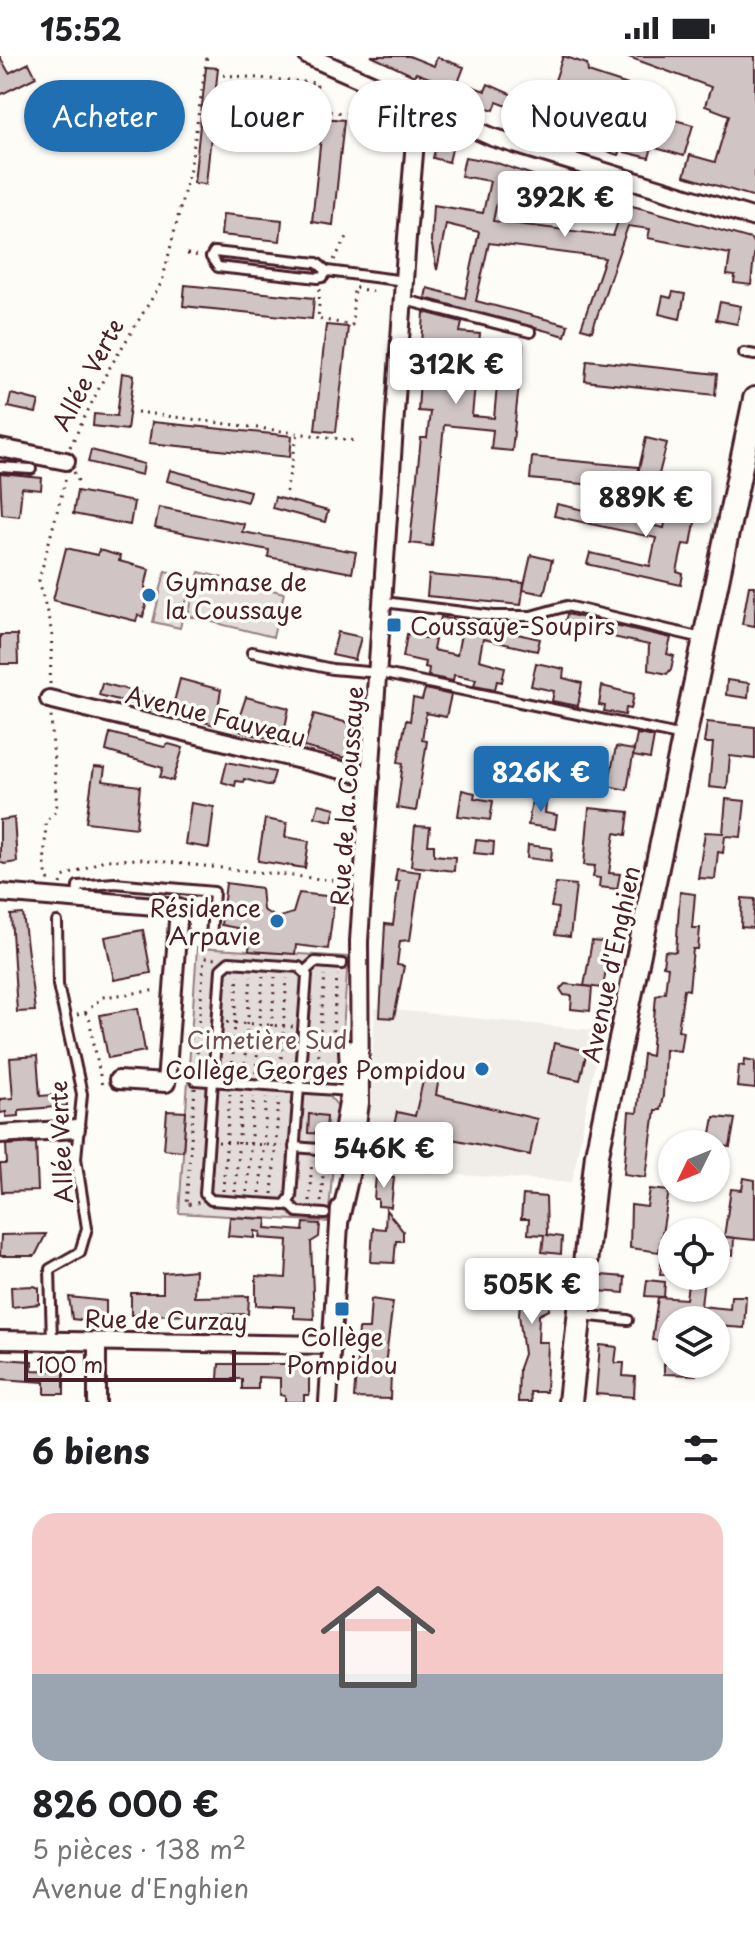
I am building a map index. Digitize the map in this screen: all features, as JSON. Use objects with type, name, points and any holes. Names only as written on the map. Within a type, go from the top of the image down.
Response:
[{"type":"main road","name":"Avenue d'Enghien","points":[[570,1402],[597,1154],[705,638],[746,479],[755,399]]},
{"type":"street","points":[[308,56],[360,80]]},
{"type":"street","points":[[485,133],[553,158],[755,218]]},
{"type":"street","name":"Rue de la Coussaye","points":[[328,1216],[350,1175],[360,1103],[363,884],[414,152]]},
{"type":"street","points":[[0,448],[68,464]]},
{"type":"street","name":"Avenue Fauveau","points":[[49,699],[371,777]]},
{"type":"street","points":[[0,893],[179,908],[166,1083],[118,1080]]},
{"type":"street","name":"Rue de la Coussaye","points":[[328,1402],[331,1345],[328,1216],[350,1091],[349,1032],[361,978]]},
{"type":"street","points":[[0,1134],[76,1129]]},
{"type":"street","name":"Rue de Curzay","points":[[0,1340],[331,1345]]},
{"type":"street","points":[[97,1342],[97,1402]]},
{"type":"lane","points":[[327,273],[317,263],[214,252],[211,257],[218,267],[406,281]]},
{"type":"lane","points":[[405,300],[530,332]]},
{"type":"lane","points":[[744,353],[755,355]]},
{"type":"lane","points":[[0,467],[31,469]]},
{"type":"lane","points":[[384,609],[531,616],[567,606],[705,638]]},
{"type":"lane","points":[[252,652],[332,669],[380,673],[684,736]]},
{"type":"lane","points":[[77,900],[78,886],[114,883],[214,892],[211,938]]},
{"type":"lane","name":"Allée Verte","points":[[52,1342],[50,1269],[75,1257],[86,1238],[76,1158],[76,1129],[82,1094],[58,985],[57,922]]},
{"type":"lane","points":[[288,1203],[299,1087],[305,971],[315,962],[340,964]]},
{"type":"lane","points":[[305,971],[299,967],[224,964],[205,1194],[208,1198],[288,1203],[297,1212],[328,1216]]},
{"type":"lane","points":[[195,1080],[350,1091]]},
{"type":"lane","points":[[294,1147],[327,1150]]},
{"type":"lane","points":[[580,1315],[628,1320]]},
{"type":"path","name":"Allée Verte","points":[[56,898],[43,869],[47,846],[45,822],[57,810],[49,699],[52,633],[39,580],[68,464],[107,372],[162,282],[191,164],[207,56]]},
{"type":"path","points":[[223,75],[317,83],[315,110],[348,114]]},
{"type":"path","points":[[347,237],[327,273],[318,319],[352,325],[354,287],[372,292]]},
{"type":"path","points":[[137,412],[357,441]]},
{"type":"path","points":[[286,492],[298,432]]},
{"type":"path","points":[[68,464],[80,485]]},
{"type":"path","points":[[56,898],[63,877],[104,860],[140,859],[363,884]]},
{"type":"path","points":[[315,1089],[325,963]]},
{"type":"path","points":[[332,1047],[340,964]]},
{"type":"path","points":[[65,1019],[85,1013],[102,997],[173,991]]},
{"type":"path","points":[[85,1013],[89,1017],[102,1086],[110,1087],[118,1080]]},
{"type":"path","points":[[217,1022],[303,1028]]},
{"type":"path","points":[[319,1046],[338,1047]]},
{"type":"path","points":[[208,1141],[294,1147]]},
{"type":"path","points":[[308,1213],[313,1149]]},
{"type":"path","points":[[327,1150],[328,1216]]},
{"type":"shaded area","name":"Collège Georges Pompidou","points":[[375,1008],[601,1031],[572,1182],[367,1169]]},
{"type":"green space","points":[[165,571],[192,577],[180,628],[153,622]]},
{"type":"green space","points":[[199,572],[284,593],[273,637],[188,616]]},
{"type":"green space","name":"Cimetière Sud","points":[[197,948],[348,957],[340,1076],[331,1083],[331,1098],[338,1106],[328,1222],[179,1213]]},
{"type":"building","points":[[371,56],[409,56],[434,66],[437,57],[464,67],[459,80],[435,80],[416,73],[414,76]]},
{"type":"building","points":[[563,56],[587,64],[588,72],[613,80],[555,80]]},
{"type":"building","points":[[626,56],[755,56],[755,197],[684,176],[690,155],[715,162],[729,115],[705,106],[711,87]]},
{"type":"building","points":[[0,57],[9,73],[29,63],[36,77],[24,80],[24,83],[0,95]]},
{"type":"building","points":[[206,67],[218,68],[217,80],[205,80]]},
{"type":"building","points":[[488,84],[501,90],[501,104],[497,102],[494,110],[485,107]]},
{"type":"building","points":[[201,115],[201,152],[209,152],[206,184],[194,183]]},
{"type":"building","points":[[332,119],[344,120],[333,225],[312,222],[319,152],[332,152]]},
{"type":"building","points":[[676,120],[693,125],[684,156],[670,152],[676,152]]},
{"type":"building","points":[[434,152],[451,152],[449,162],[433,158]]},
{"type":"building","points":[[624,152],[651,152],[649,158]]},
{"type":"building","points":[[465,157],[494,162],[577,190],[573,208],[499,193],[493,221],[613,236],[624,204],[751,239],[755,246],[751,285],[734,283],[735,276],[727,275],[730,254],[648,238],[650,229],[628,226],[592,331],[581,328],[605,258],[489,243],[476,301],[568,325],[565,336],[425,298],[427,288],[465,298],[479,232],[446,224],[437,270],[431,241],[433,205],[483,213],[490,181],[461,176]]},
{"type":"building","points":[[223,214],[282,220],[280,241],[221,235]]},
{"type":"building","points":[[185,285],[314,298],[312,319],[183,306]]},
{"type":"building","points":[[673,292],[685,294],[680,319],[659,314],[663,296],[671,298]]},
{"type":"building","points":[[720,302],[741,306],[737,324],[716,320]]},
{"type":"building","points":[[424,312],[462,322],[460,332],[480,334],[472,416],[494,418],[501,343],[523,345],[512,451],[491,449],[493,430],[444,425],[432,546],[410,543],[421,438],[427,438],[430,412],[418,411]]},
{"type":"building","points":[[326,325],[348,327],[336,432],[315,430]]},
{"type":"building","points":[[587,360],[717,374],[715,395],[585,381]]},
{"type":"building","points":[[122,373],[134,375],[127,430],[93,426],[94,414],[117,416]]},
{"type":"building","points":[[11,394],[39,401],[36,413],[8,407]]},
{"type":"building","points":[[152,422],[292,436],[290,457],[149,443]]},
{"type":"building","points":[[646,438],[667,443],[658,478],[638,473]]},
{"type":"building","points":[[91,450],[144,464],[142,475],[88,462]]},
{"type":"building","points":[[532,457],[638,467],[636,489],[530,479]]},
{"type":"building","points":[[170,470],[250,491],[247,502],[167,481]]},
{"type":"building","points":[[0,474],[42,478],[41,490],[22,488],[19,516],[2,514]]},
{"type":"building","points":[[77,491],[134,502],[130,525],[73,514]]},
{"type":"building","points":[[672,494],[699,500],[691,545],[683,544],[677,572],[683,574],[681,585],[587,564],[590,553],[650,566],[656,538],[554,516],[557,504],[664,528]]},
{"type":"building","points":[[275,497],[328,511],[325,522],[272,508]]},
{"type":"building","points":[[159,507],[244,524],[242,532],[356,552],[352,573],[268,557],[269,550],[155,528]]},
{"type":"building","points":[[66,548],[97,555],[99,550],[120,556],[119,561],[149,569],[145,588],[150,590],[143,617],[138,615],[136,621],[53,600]]},
{"type":"building","points":[[531,555],[552,560],[544,594],[523,590]]},
{"type":"building","points":[[429,575],[524,583],[521,605],[427,596]]},
{"type":"building","points":[[749,586],[755,586],[755,626],[742,624]]},
{"type":"building","points":[[567,614],[671,638],[667,654],[674,656],[671,669],[667,674],[648,670],[649,645],[564,626]]},
{"type":"building","points":[[441,617],[540,639],[537,651],[483,639],[479,660],[505,667],[502,682],[497,681],[495,689],[474,685],[476,679],[454,675],[453,681],[428,676],[429,668],[424,667],[425,662],[403,657],[407,634],[435,640],[433,650],[457,655],[461,634],[438,629]]},
{"type":"building","points":[[338,632],[361,637],[355,660],[332,655]]},
{"type":"building","points":[[0,635],[17,635],[18,664],[0,664]]},
{"type":"building","points":[[536,663],[564,669],[563,678],[582,683],[578,706],[552,701],[554,691],[531,686]]},
{"type":"building","points":[[180,679],[221,690],[215,725],[99,695],[102,683],[174,702]]},
{"type":"building","points":[[727,680],[749,683],[748,698],[726,695]]},
{"type":"building","points":[[602,686],[634,694],[631,709],[626,708],[625,715],[604,711],[605,706],[599,705]]},
{"type":"building","points":[[425,689],[451,695],[446,717],[426,713],[422,740],[427,741],[416,811],[397,808],[403,763],[398,762],[413,698],[422,700]]},
{"type":"building","points":[[246,697],[289,708],[282,742],[235,730]]},
{"type":"building","points":[[314,714],[356,725],[349,759],[304,747]]},
{"type":"building","points":[[707,722],[755,727],[755,759],[730,756],[727,789],[709,787],[713,743],[704,743]]},
{"type":"building","points":[[110,733],[164,747],[169,744],[183,748],[173,781],[160,777],[163,768],[106,751]]},
{"type":"building","points":[[637,734],[654,737],[650,759],[633,756]]},
{"type":"building","points":[[616,747],[634,750],[627,790],[608,786]]},
{"type":"building","points":[[227,762],[275,772],[271,786],[244,779],[243,782],[236,781],[235,786],[222,782]]},
{"type":"building","points":[[94,767],[105,768],[103,781],[140,786],[136,828],[86,822]]},
{"type":"building","points":[[462,790],[475,793],[474,798],[493,801],[490,820],[458,816]]},
{"type":"building","points":[[533,794],[547,796],[545,813],[557,815],[555,829],[528,825]]},
{"type":"building","points":[[726,799],[745,801],[741,837],[725,836],[723,853],[718,852],[715,879],[698,878],[705,832],[723,833]]},
{"type":"building","points":[[191,803],[214,807],[209,848],[185,844]]},
{"type":"building","points":[[319,804],[335,808],[332,821],[315,817]]},
{"type":"building","points":[[589,808],[629,812],[626,835],[615,833],[609,873],[620,874],[617,889],[599,887],[600,878],[593,877],[595,866],[584,865]]},
{"type":"building","points":[[14,818],[17,862],[4,864],[0,862],[0,820]]},
{"type":"building","points":[[265,819],[287,823],[285,837],[309,841],[305,868],[258,861]]},
{"type":"building","points":[[415,826],[430,827],[428,845],[434,845],[434,855],[455,857],[454,871],[411,866]]},
{"type":"building","points":[[476,840],[494,842],[493,855],[474,853]]},
{"type":"building","points":[[528,845],[552,848],[551,861],[527,858]]},
{"type":"building","points":[[397,869],[420,872],[410,940],[400,941],[397,965],[404,966],[394,1018],[380,1017],[385,924],[393,925],[399,881],[395,881]]},
{"type":"building","name":"Résidence Arpavie","points":[[226,883],[261,888],[263,910],[277,918],[293,913],[299,893],[335,897],[328,949],[296,945],[295,954],[249,951],[250,938],[237,937],[237,928],[221,925]]},
{"type":"building","points":[[556,883],[576,885],[570,937],[555,935],[558,908],[551,907]]},
{"type":"building","points":[[680,892],[695,894],[692,928],[700,928],[698,949],[693,949],[689,990],[684,989],[678,1030],[683,1031],[680,1051],[665,1049],[663,1096],[660,1110],[655,1110],[646,1177],[624,1174],[629,1112],[637,1113],[643,1054],[651,1056],[656,995],[665,992],[668,967],[663,966],[665,951],[676,952]]},
{"type":"building","points":[[742,898],[755,899],[753,928],[741,927]]},
{"type":"building","points":[[23,914],[35,1011],[17,1012],[11,915]]},
{"type":"building","points":[[143,930],[151,973],[114,980],[105,937]]},
{"type":"building","points":[[592,941],[610,943],[603,988],[584,986]]},
{"type":"building","points":[[565,984],[592,987],[590,1011],[571,1009],[572,996],[564,995],[560,989]]},
{"type":"building","points":[[138,1008],[145,1051],[108,1058],[100,1015]]},
{"type":"building","points":[[554,1043],[587,1051],[580,1080],[548,1073]]},
{"type":"building","points":[[37,1056],[40,1096],[66,1094],[67,1106],[19,1110],[19,1116],[6,1117],[6,1112],[0,1113],[0,1099],[13,1098],[10,1058]]},
{"type":"building","points":[[745,1059],[755,1061],[755,1089],[737,1087],[739,1065],[744,1066]]},
{"type":"building","points":[[426,1068],[440,1072],[436,1095],[537,1119],[530,1155],[413,1131],[411,1138],[392,1134],[397,1112],[415,1116]]},
{"type":"building","points":[[167,1111],[186,1112],[183,1151],[164,1149]]},
{"type":"building","points":[[309,1114],[327,1116],[326,1134],[308,1133]]},
{"type":"building","points":[[714,1117],[735,1119],[730,1147],[730,1130],[712,1130]]},
{"type":"building","points":[[36,1143],[38,1191],[2,1192],[0,1164],[7,1164],[6,1145]]},
{"type":"building","points":[[376,1175],[394,1177],[391,1207],[378,1206],[378,1199],[374,1199]]},
{"type":"building","points":[[744,1178],[755,1180],[755,1240],[730,1238],[730,1218],[727,1218],[731,1189],[742,1190]]},
{"type":"building","points":[[650,1189],[658,1190],[658,1202],[667,1202],[665,1218],[658,1218],[658,1252],[630,1248],[631,1205],[647,1207]]},
{"type":"building","points":[[523,1195],[546,1197],[547,1235],[562,1237],[561,1254],[542,1252],[544,1235],[528,1234],[529,1219],[521,1219]]},
{"type":"building","points":[[386,1210],[403,1231],[403,1241],[396,1241],[394,1263],[371,1262],[373,1228],[385,1229]]},
{"type":"building","points":[[230,1217],[267,1219],[266,1228],[303,1231],[304,1223],[320,1224],[319,1237],[311,1242],[314,1319],[294,1318],[294,1307],[256,1305],[256,1276],[286,1278],[288,1240],[260,1238],[261,1232],[255,1231],[255,1238],[228,1236]]},
{"type":"building","points":[[46,1234],[35,1256],[0,1256],[1,1235]]},
{"type":"building","points":[[730,1238],[734,1238],[733,1255],[730,1255]]},
{"type":"building","points":[[510,1260],[548,1263],[546,1285],[551,1286],[549,1310],[539,1315],[538,1342],[548,1342],[546,1392],[530,1392],[531,1402],[518,1402],[519,1368],[524,1354],[519,1314],[522,1279],[509,1278]]},
{"type":"building","points":[[195,1270],[194,1297],[249,1296],[248,1314],[131,1315],[131,1293],[163,1293],[163,1273]]},
{"type":"building","points":[[601,1275],[625,1277],[624,1293],[599,1291]]},
{"type":"building","points":[[647,1280],[658,1281],[658,1290],[664,1290],[664,1297],[645,1296]]},
{"type":"building","points":[[11,1287],[39,1288],[39,1304],[12,1307]]},
{"type":"building","points":[[687,1290],[703,1290],[701,1306],[658,1306],[658,1341],[652,1340],[658,1297],[686,1299]]},
{"type":"building","points":[[731,1296],[746,1296],[744,1328],[730,1327]]},
{"type":"building","points":[[69,1297],[106,1301],[106,1323],[72,1319]]},
{"type":"building","points":[[371,1299],[393,1302],[384,1373],[391,1373],[390,1399],[354,1398],[359,1329],[369,1329]]},
{"type":"building","points":[[600,1345],[617,1347],[615,1363],[624,1363],[623,1376],[635,1377],[634,1397],[596,1394]]},
{"type":"building","points":[[0,1359],[32,1361],[32,1370],[64,1371],[64,1394],[45,1394],[45,1382],[0,1379]]},
{"type":"building","points":[[287,1361],[309,1362],[309,1395],[304,1395],[304,1402],[285,1402],[285,1396],[280,1395],[280,1378],[258,1377],[258,1389],[242,1389],[242,1379],[218,1379],[219,1364],[287,1364]]},
{"type":"place","name":"Gymnase de la Coussaye","points":[[149,595]]},
{"type":"place","name":"Coussaye-Soupirs","points":[[394,625]]},
{"type":"place","name":"Résidence Arpavie","points":[[277,921]]},
{"type":"place","name":"Collège Georges Pompidou","points":[[482,1069]]},
{"type":"place","name":"Collège Pompidou","points":[[342,1309]]}]
